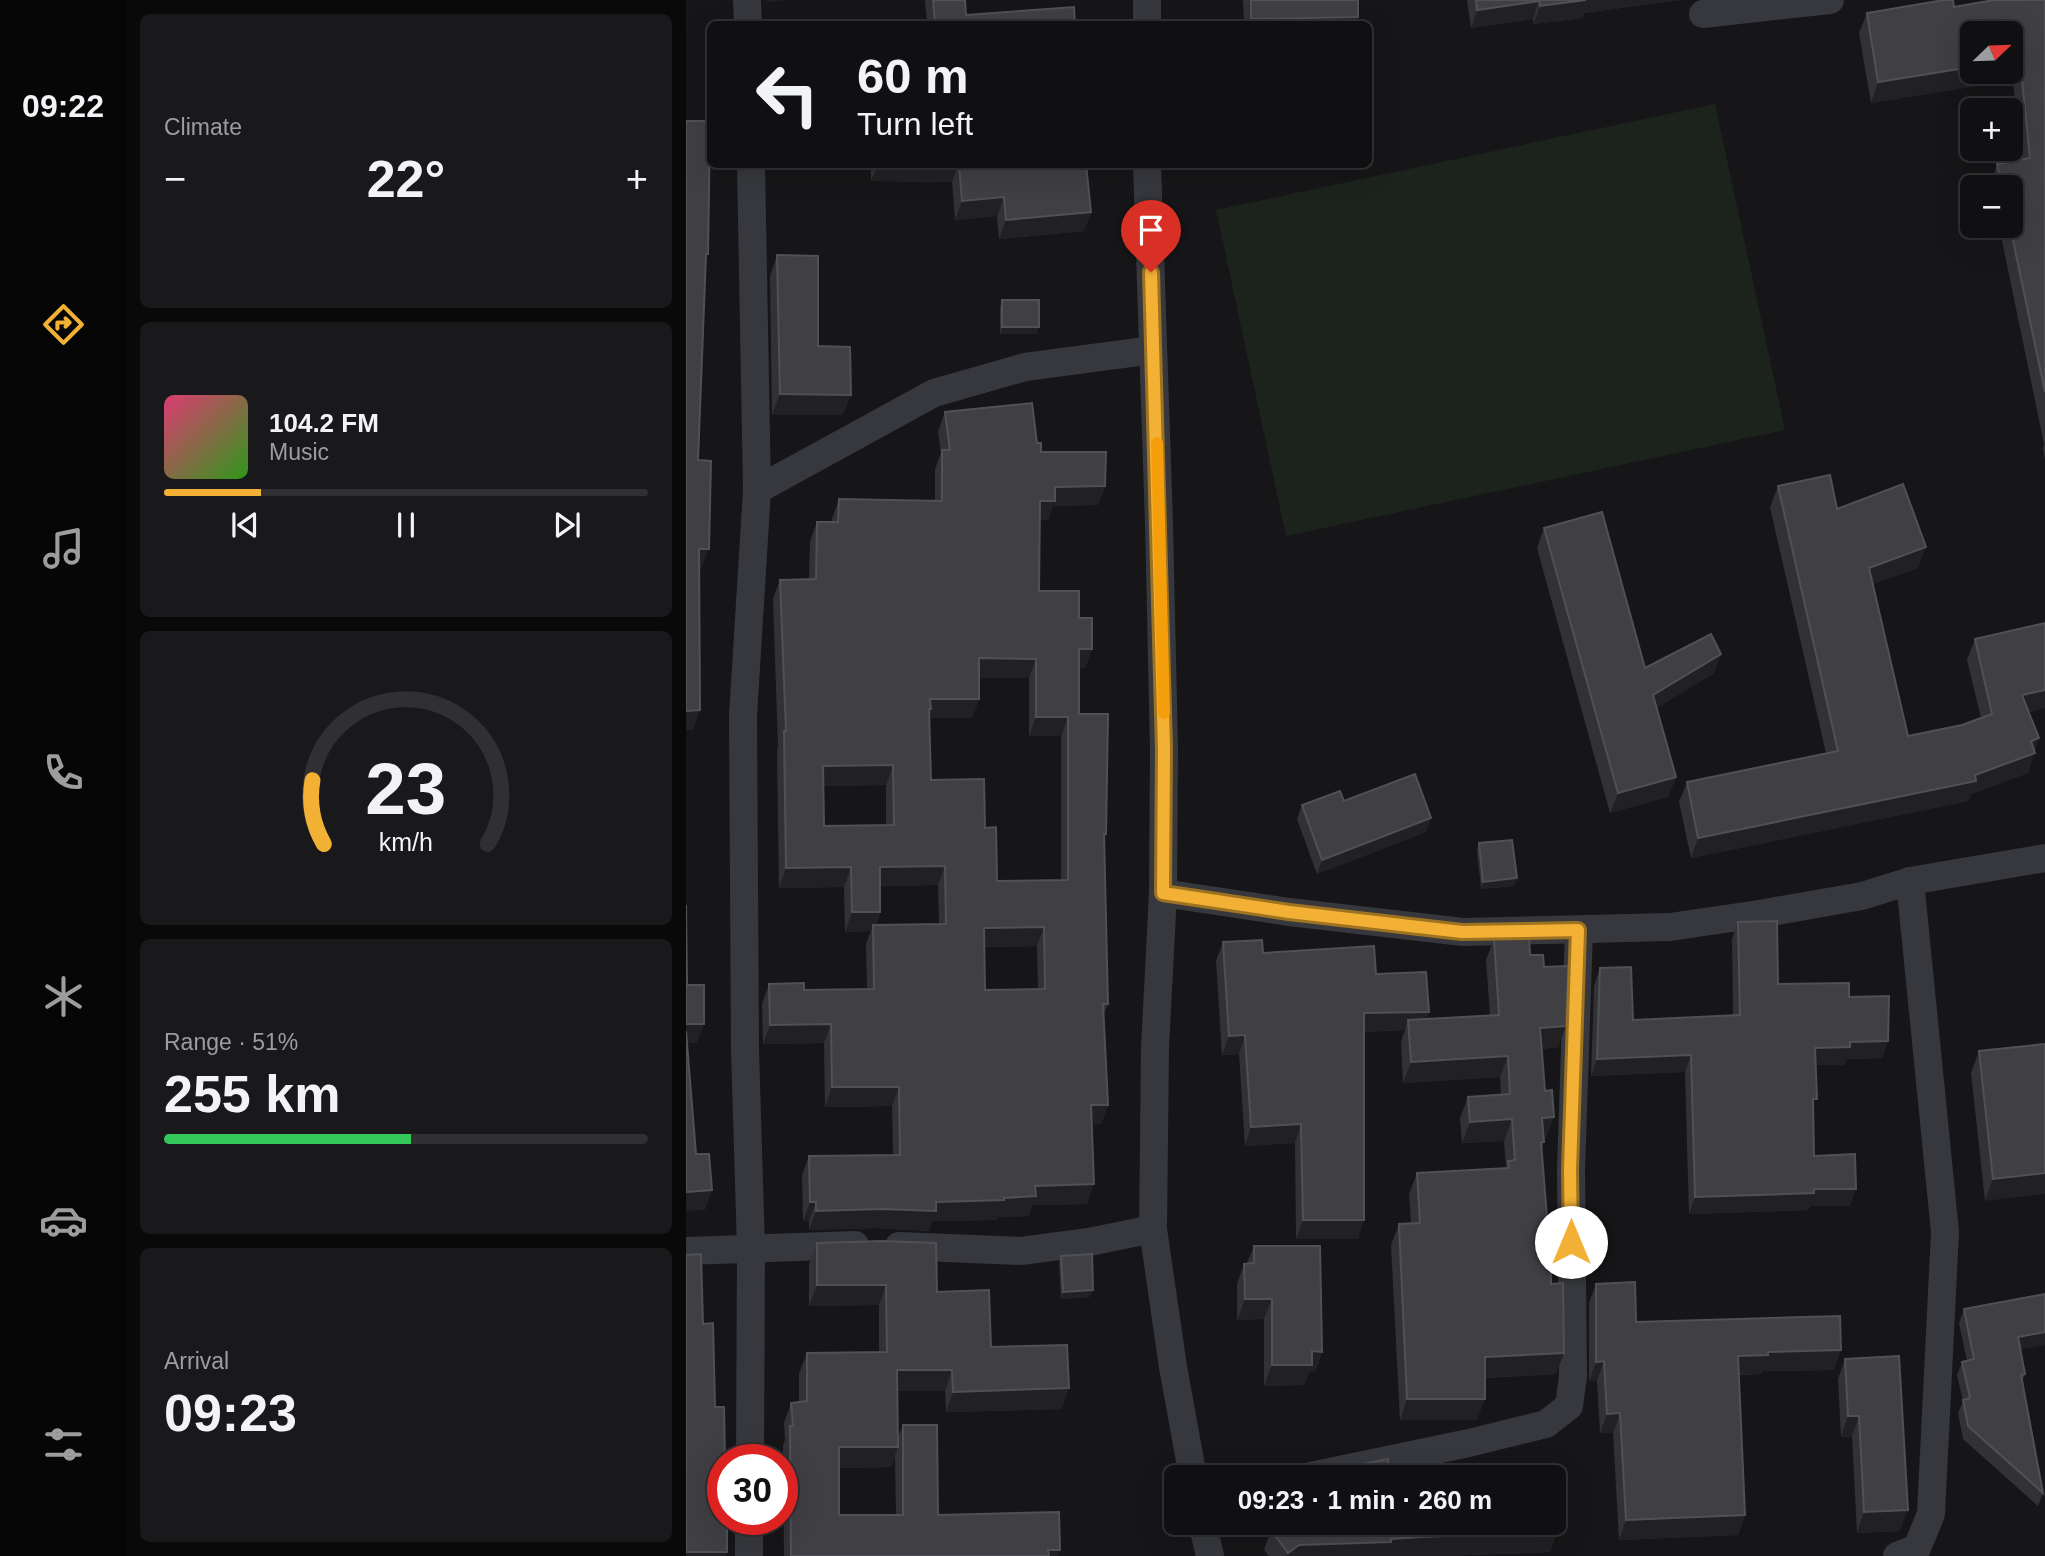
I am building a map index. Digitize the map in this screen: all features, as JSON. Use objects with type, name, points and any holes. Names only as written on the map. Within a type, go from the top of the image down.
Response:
[{"type":"street","points":[[747,0],[748,21]]},
{"type":"street","points":[[1147,0],[1147,21]]},
{"type":"street","points":[[1703,14],[1830,0]]},
{"type":"street","points":[[750,1444],[751,1248],[745,1050],[743,716],[757,491],[751,168]]},
{"type":"street","points":[[1147,168],[1164,749],[1163,893],[1155,1048],[1153,1229],[1172,1367],[1191,1465]]},
{"type":"street","points":[[757,491],[934,393],[1025,367],[1153,350]]},
{"type":"street","points":[[1163,893],[1289,912],[1462,932],[1578,930],[1670,926],[1759,914],[1862,896],[1910,881],[2045,858]]},
{"type":"street","points":[[1898,1556],[1917,1548],[1931,1514],[1945,1232],[1910,881]]},
{"type":"street","points":[[1363,1465],[1546,1424],[1569,1406],[1573,1376],[1570,1170],[1578,930]]},
{"type":"street","points":[[686,1251],[875,1245],[1021,1251],[1089,1242],[1153,1229]]},
{"type":"street","points":[[749,1535],[749,1556]]},
{"type":"street","points":[[1205,1535],[1210,1556]]},
{"type":"shaded area","points":[[1715,104],[1785,430],[1286,536],[1216,210]]},
{"type":"building","points":[[933,0],[965,0],[966,15],[1074,7],[1075,21],[935,21]]},
{"type":"building","points":[[1251,0],[1358,0],[1358,17],[1251,19]]},
{"type":"building","points":[[1476,0],[1586,0],[1540,6],[1539,1],[1477,10]]},
{"type":"building","points":[[1944,0],[1953,0],[1954,7],[1994,0],[2045,0],[2045,392],[2013,238],[2023,238],[2023,175],[1999,175],[1997,164],[2030,158],[2022,84],[2023,21],[1960,21],[1960,69],[1878,82],[1867,13]]},
{"type":"building","points":[[686,121],[707,121],[708,254],[698,460],[711,461],[709,549],[699,549],[700,710],[686,711]]},
{"type":"building","points":[[959,168],[1086,168],[1091,212],[1006,220],[1004,197],[962,201]]},
{"type":"building","points":[[777,255],[818,256],[818,346],[850,347],[851,395],[780,394]]},
{"type":"building","points":[[1002,300],[1039,300],[1039,327],[1002,327]]},
{"type":"building","points":[[1032,403],[1037,443],[1041,443],[1041,452],[1106,452],[1105,486],[1055,487],[1055,501],[1040,501],[1039,591],[1079,591],[1079,618],[1092,618],[1092,649],[1079,649],[1079,714],[1108,714],[1104,834],[1108,1004],[1103,1004],[1108,1105],[1091,1105],[1094,1184],[1035,1186],[1036,1196],[1004,1200],[936,1202],[936,1211],[816,1211],[816,1202],[810,1202],[809,1156],[900,1155],[899,1087],[832,1087],[831,1024],[770,1025],[769,984],[804,983],[804,990],[874,989],[873,925],[946,924],[945,866],[880,867],[880,912],[852,912],[851,867],[786,868],[786,731],[780,580],[816,579],[817,522],[838,522],[839,499],[942,501],[942,450],[950,450],[945,412]],"holes":[[[979,658],[1036,659],[1036,717],[1068,717],[1068,880],[997,881],[996,827],[985,828],[984,779],[931,780],[930,699],[979,699]],[[893,765],[894,825],[824,826],[823,766]],[[1044,927],[1045,989],[985,990],[984,928]]]},
{"type":"building","points":[[1830,475],[1837,509],[1903,484],[1926,547],[1869,568],[1908,736],[1962,725],[1992,714],[1975,639],[2045,623],[2045,690],[2022,695],[2039,738],[2031,741],[2035,753],[1975,775],[1976,781],[1698,838],[1687,782],[1838,751],[1778,486]]},
{"type":"building","points":[[1602,512],[1645,668],[1711,634],[1721,654],[1653,695],[1676,777],[1618,793],[1544,528]]},
{"type":"building","points":[[1415,774],[1431,818],[1322,860],[1302,805],[1340,791],[1344,801]]},
{"type":"building","points":[[1512,840],[1517,878],[1483,882],[1479,843]]},
{"type":"building","points":[[686,905],[687,985],[704,985],[704,1024],[686,1024]]},
{"type":"building","points":[[1777,921],[1778,984],[1849,983],[1849,997],[1889,996],[1888,1041],[1850,1042],[1850,1047],[1815,1048],[1817,1099],[1813,1099],[1814,1156],[1855,1154],[1856,1189],[1695,1197],[1691,1055],[1597,1059],[1600,968],[1631,967],[1633,1020],[1740,1015],[1738,922]]},
{"type":"building","points":[[1529,936],[1530,955],[1543,955],[1544,967],[1568,966],[1566,1026],[1540,1028],[1545,1091],[1552,1090],[1554,1117],[1542,1118],[1544,1142],[1541,1142],[1547,1217],[1550,1217],[1551,1284],[1563,1283],[1564,1353],[1485,1357],[1485,1399],[1407,1399],[1399,1224],[1420,1223],[1417,1173],[1509,1168],[1508,1161],[1515,1160],[1512,1119],[1470,1122],[1468,1097],[1510,1094],[1508,1056],[1411,1062],[1408,1020],[1499,1015],[1494,939]]},
{"type":"building","points":[[1262,940],[1263,953],[1374,946],[1376,974],[1426,972],[1429,1012],[1364,1013],[1364,1220],[1303,1220],[1301,1124],[1251,1127],[1245,1035],[1229,1036],[1223,942]]},
{"type":"building","points":[[686,1031],[696,1154],[709,1154],[712,1190],[686,1192]]},
{"type":"building","points":[[2045,1044],[2045,1173],[1993,1179],[1979,1051]]},
{"type":"building","points":[[817,1243],[936,1243],[937,1292],[989,1290],[991,1347],[1067,1345],[1069,1388],[953,1392],[952,1370],[897,1370],[898,1447],[839,1447],[839,1515],[903,1515],[903,1425],[937,1425],[938,1515],[1059,1512],[1060,1550],[1048,1550],[1049,1556],[791,1556],[791,1535],[798,1535],[798,1444],[790,1444],[790,1426],[793,1426],[791,1403],[807,1401],[807,1353],[887,1352],[886,1285],[817,1285]]},
{"type":"building","points":[[1254,1246],[1320,1246],[1322,1352],[1312,1351],[1312,1365],[1272,1365],[1272,1299],[1245,1299],[1244,1264],[1254,1263]]},
{"type":"building","points":[[701,1254],[703,1324],[713,1323],[715,1407],[724,1407],[725,1444],[707,1444],[707,1535],[727,1535],[727,1552],[686,1552],[686,1255]]},
{"type":"building","points":[[1092,1254],[1093,1290],[1063,1292],[1061,1256]]},
{"type":"building","points":[[1635,1282],[1636,1322],[1840,1316],[1841,1350],[1768,1352],[1768,1355],[1738,1356],[1745,1515],[1626,1520],[1620,1413],[1607,1414],[1604,1361],[1596,1362],[1596,1284]]},
{"type":"building","points":[[2045,1294],[2045,1332],[2018,1337],[2025,1374],[2021,1375],[2043,1493],[1968,1426],[1963,1400],[1970,1398],[1962,1362],[1974,1359],[1964,1309]]},
{"type":"building","points":[[1899,1356],[1908,1510],[1864,1512],[1859,1416],[1848,1416],[1845,1359]]},
{"type":"building","points":[[1388,1459],[1388,1465],[1358,1465]]},
{"type":"building","points":[[1275,1535],[1475,1535],[1391,1539],[1391,1542],[1299,1545],[1288,1553]]},
{"type":"slow traffic","points":[[1157,443],[1164,713]]},
{"type":"route","points":[[1151,272],[1164,749],[1163,893],[1289,912],[1462,932],[1578,930],[1570,1170],[1571,1242]]}]
